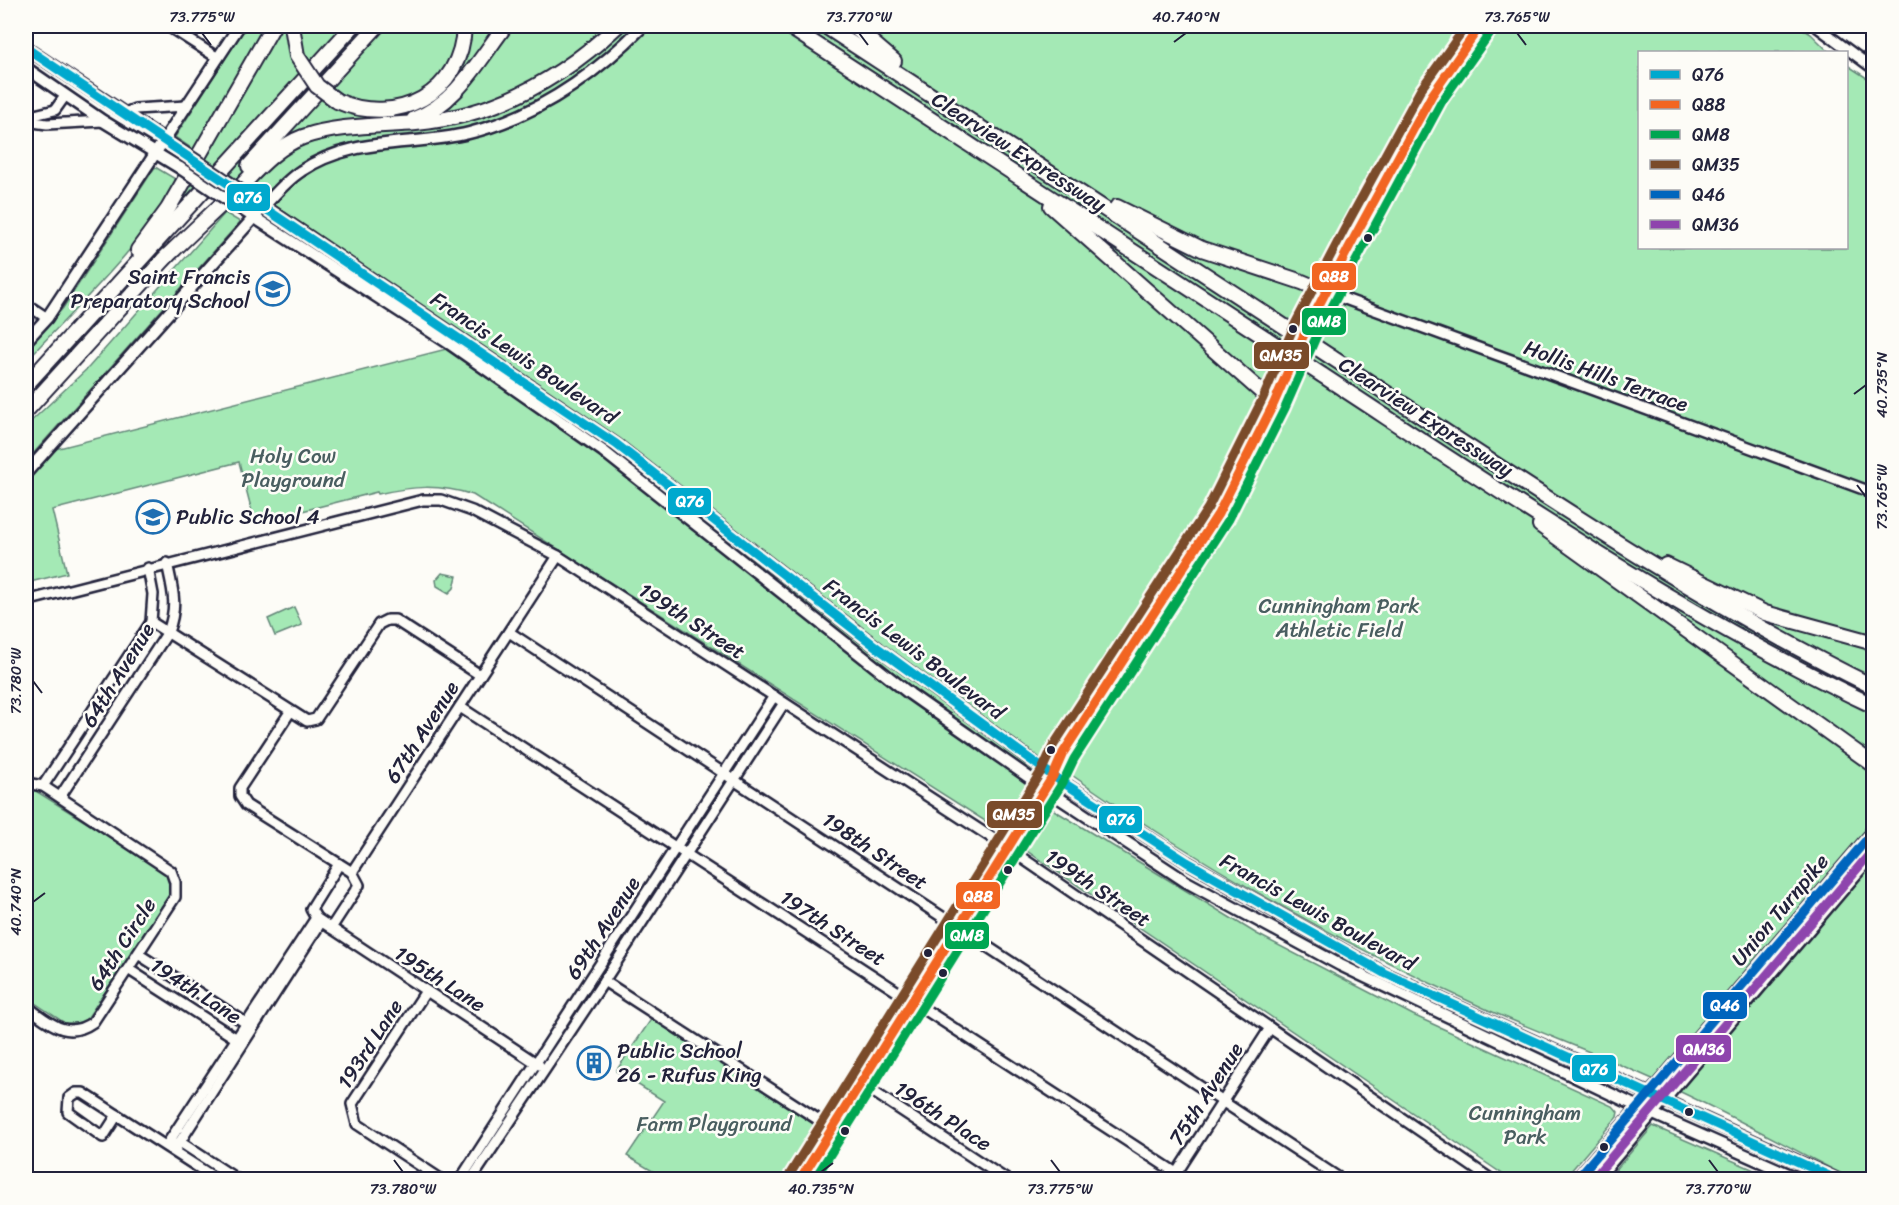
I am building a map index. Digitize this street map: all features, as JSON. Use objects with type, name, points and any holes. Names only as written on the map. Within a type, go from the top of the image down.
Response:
[{"type":"highway","points":[[60,347],[168,209],[273,26]]},
{"type":"highway","points":[[292,26],[297,56],[317,86],[337,101],[362,109],[379,111],[397,109],[422,99],[438,87],[450,72],[462,46],[464,26]]},
{"type":"highway","points":[[26,386],[353,26]]},
{"type":"highway","points":[[26,411],[377,26]]},
{"type":"highway","points":[[382,126],[420,117],[440,106],[462,84],[505,26]]},
{"type":"highway","points":[[163,260],[284,146],[312,134],[453,118],[512,99],[562,71],[618,26]]},
{"type":"highway","points":[[773,26],[844,62]]},
{"type":"highway","name":"Clearview Expressway","points":[[788,26],[1436,450],[1693,612],[1772,656],[1874,706]]},
{"type":"highway","name":"Clearview Expressway","points":[[825,26],[1568,511],[1728,611],[1874,687]]},
{"type":"highway","points":[[853,26],[959,113]]},
{"type":"highway","points":[[1042,168],[1202,249],[1326,292]]},
{"type":"highway","points":[[1008,170],[1274,403]]},
{"type":"highway","points":[[1436,450],[1874,765]]},
{"type":"highway","points":[[1568,511],[1751,608],[1796,624],[1874,644]]},
{"type":"highway","points":[[1853,750],[1874,776]]},
{"type":"main road","points":[[26,341],[47,318],[239,26]]},
{"type":"main road","points":[[26,473],[254,217],[299,172],[344,150],[456,136],[519,115],[555,96],[587,74],[643,26]]},
{"type":"main road","name":"Francis Lewis Boulevard","points":[[26,48],[265,205],[616,444],[879,649],[1053,776],[1223,885],[1384,973],[1662,1101],[1839,1179]]},
{"type":"main road","name":"Francis Lewis Boulevard","points":[[26,68],[64,96],[180,168],[450,344],[603,451],[910,694],[1044,789],[1185,880],[1340,965],[1651,1113],[1802,1179]]},
{"type":"main road","name":"Union Turnpike","points":[[1576,1179],[1873,830]]},
{"type":"main road","name":"Union Turnpike","points":[[1596,1179],[1874,853]]},
{"type":"street","points":[[168,26],[218,58]]},
{"type":"street","points":[[800,1179],[1006,847],[1053,776],[1063,753],[1218,514],[1326,292],[1432,95],[1480,26]]},
{"type":"street","points":[[1819,26],[1874,69]]},
{"type":"street","points":[[26,119],[55,110],[64,96]]},
{"type":"street","points":[[125,113],[135,109],[186,106]]},
{"type":"street","points":[[26,119],[47,124],[103,121]]},
{"type":"street","name":"Hollis Hills Terrace","points":[[1326,292],[1874,494]]},
{"type":"street","points":[[26,304],[47,318]]},
{"type":"street","name":"199th Street","points":[[26,601],[167,563],[423,500],[441,500],[472,511],[558,556],[1006,847],[1492,1179]]},
{"type":"street","name":"67th Avenue","points":[[352,872],[558,556]]},
{"type":"street","name":"64th Avenue","points":[[60,797],[168,632],[175,613],[174,592],[167,563]]},
{"type":"street","name":"64th Avenue","points":[[43,786],[151,622],[153,594],[148,568]]},
{"type":"street","points":[[151,622],[307,721],[316,719],[380,624],[387,620],[395,620],[480,675]]},
{"type":"street","name":"198th Street","points":[[509,632],[1342,1179]]},
{"type":"street","name":"69th Avenue","points":[[471,1179],[686,855],[774,696]]},
{"type":"street","name":"69th Avenue","points":[[460,1179],[676,849],[784,703]]},
{"type":"street","name":"197th Street","points":[[459,707],[911,1000],[1174,1176],[1187,1179]]},
{"type":"street","points":[[290,712],[240,788],[240,796],[246,805],[352,872],[359,885],[331,928]]},
{"type":"street","points":[[90,715],[107,726]]},
{"type":"street","name":"64th Circle","points":[[26,783],[43,786],[60,797],[171,871],[176,882],[175,897],[93,1022],[82,1030],[70,1031],[57,1027],[26,1006]]},
{"type":"street","points":[[170,1148],[318,920],[311,909],[339,864]]},
{"type":"street","name":"195th Lane","points":[[318,920],[545,1069]]},
{"type":"street","name":"194th Lane","points":[[138,954],[250,1026]]},
{"type":"street","name":"194th Lane","points":[[128,969],[240,1041]]},
{"type":"street","points":[[604,981],[822,1122]]},
{"type":"street","name":"193rd Lane","points":[[426,991],[352,1104],[357,1124],[442,1179]]},
{"type":"street","name":"75th Avenue","points":[[1174,1176],[1270,1028]]},
{"type":"street","points":[[170,1148],[180,1142],[240,1041]]},
{"type":"street","name":"196th Place","points":[[860,1083],[1007,1179]]},
{"type":"street","points":[[117,1114],[103,1137],[70,1115],[67,1103],[72,1095],[83,1093],[117,1114],[218,1179]]},
{"type":"street","points":[[180,1142],[238,1179]]},
{"type":"street","points":[[808,1167],[827,1179]]},
{"type":"green space","name":"Cunningham Park","points":[[246,26],[1798,26],[1811,34],[1828,51],[1638,51],[1638,249],[1848,249],[1848,66],[1873,82],[1874,478],[1863,497],[1874,501],[1873,1179],[1852,1179],[1674,1089],[1488,1010],[1374,955],[1262,895],[1208,863],[1154,830],[1049,759],[996,828],[473,495],[461,491],[426,487],[378,494],[377,492],[255,523],[239,462],[52,510],[67,573],[26,583],[26,426],[89,367],[225,213],[240,222],[32,455],[474,342],[216,165],[183,199],[184,190],[203,156],[175,137]]},
{"type":"green space","points":[[155,167],[177,180],[164,204],[108,275],[26,361],[26,351],[63,308]]},
{"type":"green space","points":[[442,573],[457,576],[454,588],[449,593],[437,586],[436,580]]},
{"type":"green space","points":[[294,607],[302,625],[275,636],[268,619]]},
{"type":"green space","points":[[26,788],[31,788],[163,870],[171,884],[169,898],[84,1023],[65,1023],[26,997]]},
{"type":"green space","name":"Cunningham Park","points":[[1049,807],[1257,934],[1413,1015],[1614,1107],[1618,1112],[1617,1117],[1564,1179],[1510,1179],[1024,849]]},
{"type":"green space","name":"Farm Playground","points":[[652,1018],[814,1124],[781,1179],[666,1179],[627,1156],[664,1101],[616,1071]]},
{"type":"green space","name":"Cunningham Park","points":[[1653,1126],[1662,1130],[1775,1179],[1608,1179]]},
{"type":"transit line","name":"QM35","points":[[790,1174],[1042,770],[1053,746],[1208,508],[1263,398],[1295,324],[1344,230],[1421,89],[1466,26]]},
{"type":"transit line","name":"Q88","points":[[800,1180],[1053,776],[1063,753],[1218,514],[1274,403],[1306,330],[1355,236],[1432,95],[1480,26]]},
{"type":"transit line","name":"QM8","points":[[814,1180],[1063,782],[1074,759],[1229,519],[1285,408],[1317,335],[1366,242],[1442,101],[1490,33]]},
{"type":"transit line","name":"Q76","points":[[26,48],[616,444],[879,649],[1053,776],[1187,862],[1384,973],[1838,1180]]},
{"type":"transit line","name":"Q46","points":[[1576,1180],[1874,831]]},
{"type":"transit line","name":"QM36","points":[[1592,1180],[1874,849]]},
{"type":"place","name":"Saint Francis Preparatory School","points":[[273,289]]},
{"type":"place","name":"Public School 4","points":[[153,517]]},
{"type":"place","name":"Public School 26 - Rufus King","points":[[594,1063]]},
{"type":"park label","name":"Holy Cow Playground","points":[[293,468]]},
{"type":"park label","name":"Cunningham Park Athletic Field","points":[[1339,618]]}]
